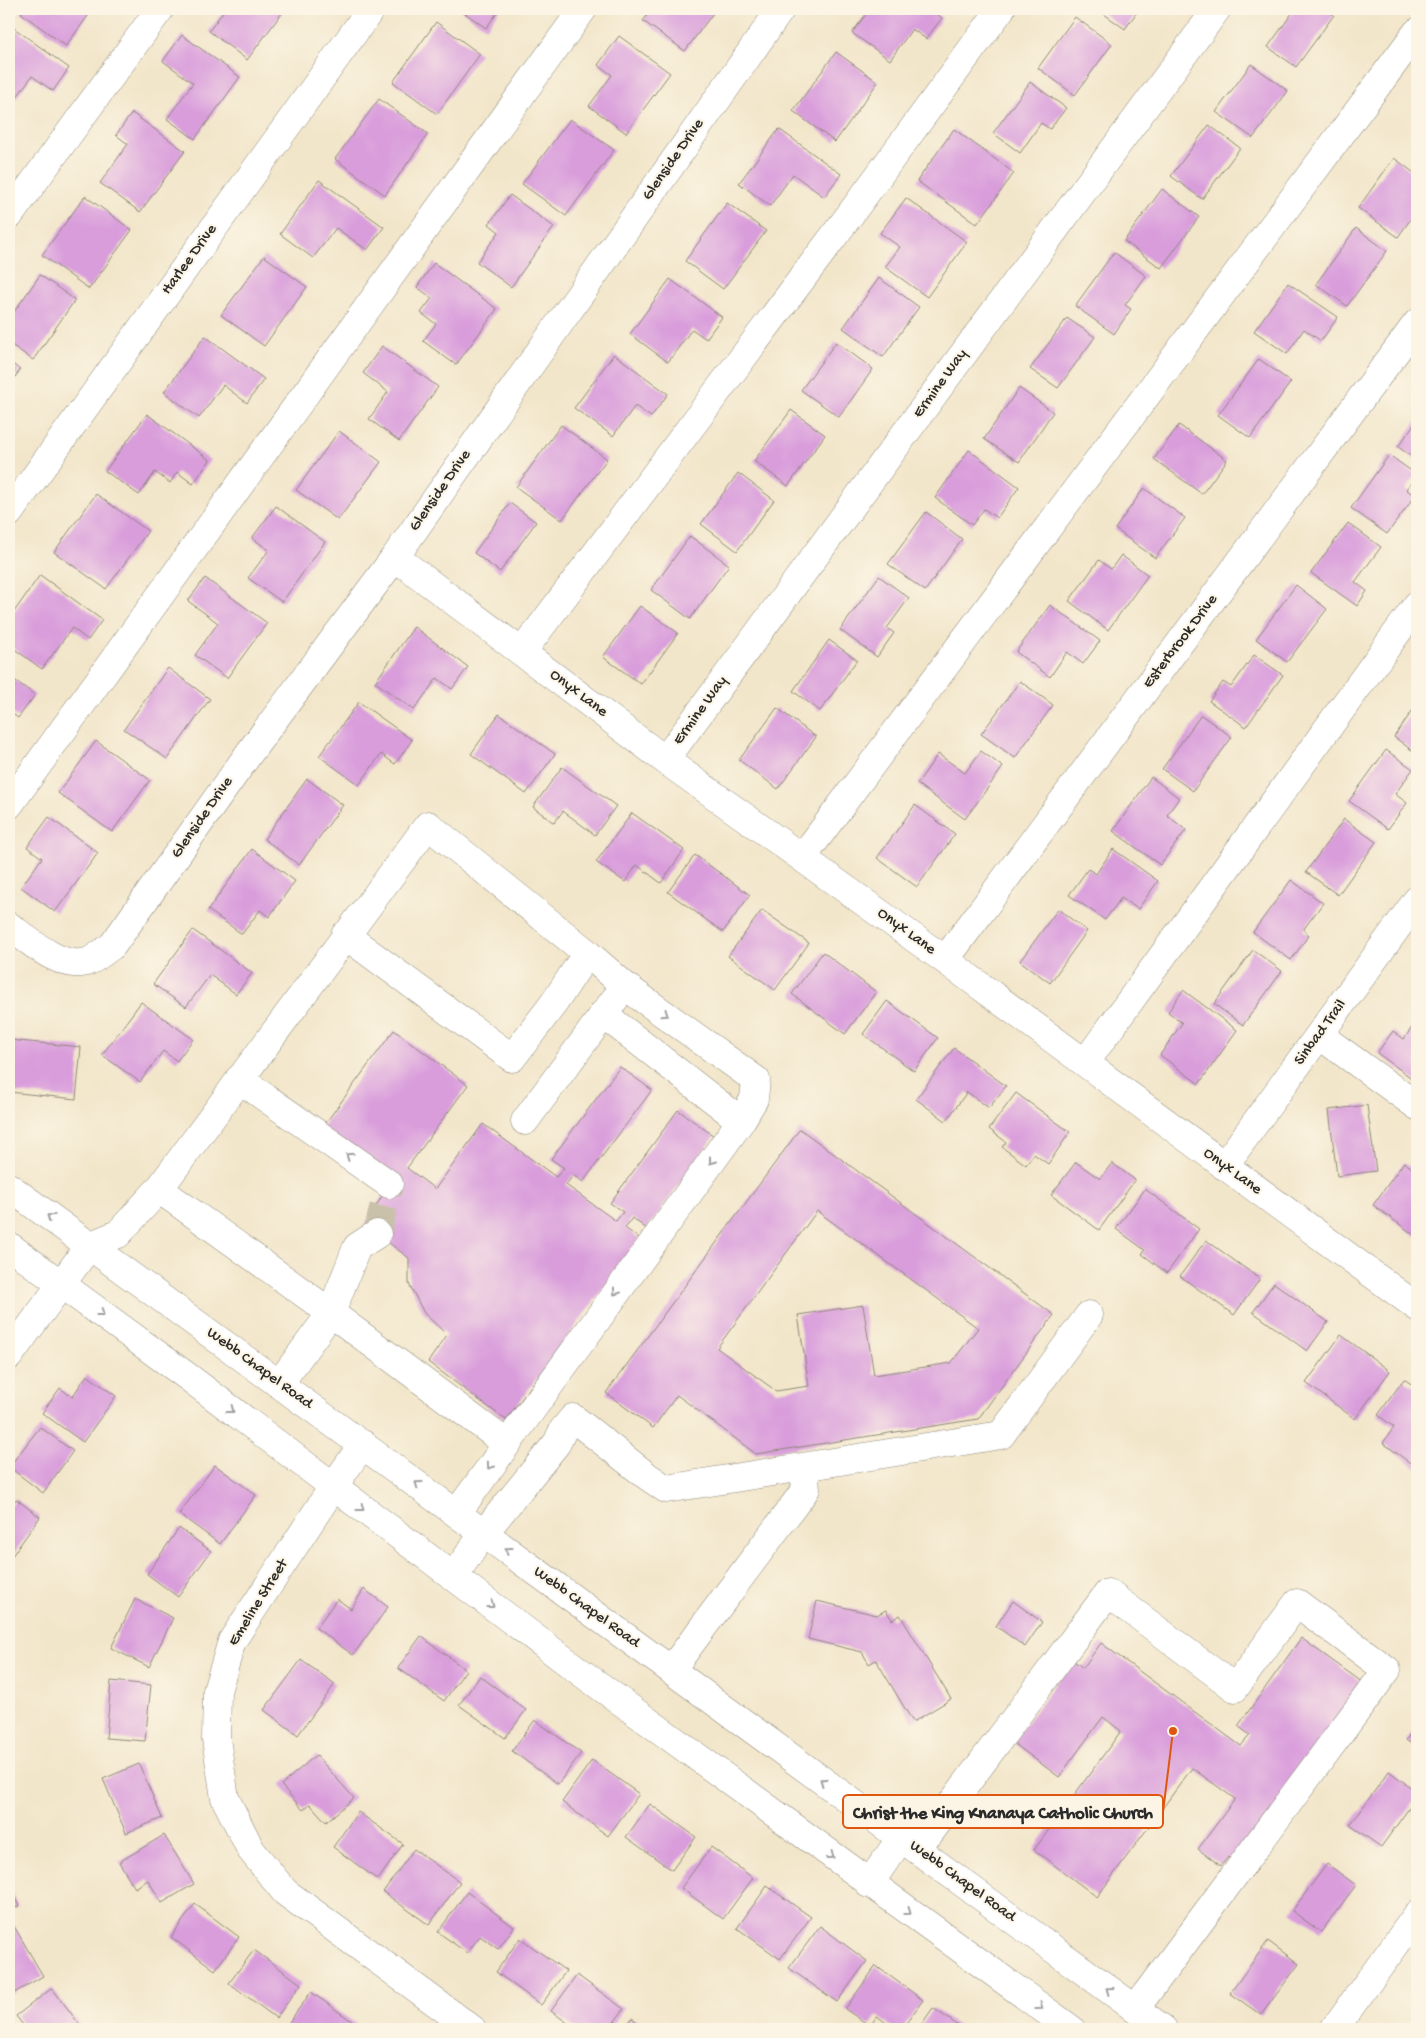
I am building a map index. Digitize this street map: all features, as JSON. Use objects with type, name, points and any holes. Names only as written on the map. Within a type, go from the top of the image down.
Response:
[{"type":"street","points":[[9,216],[160,9]]},
{"type":"street","name":"Harlee Drive","points":[[11,503],[371,9]]},
{"type":"street","points":[[9,805],[583,9]]},
{"type":"street","name":"Glenside Drive","points":[[9,926],[38,948],[69,963],[88,962],[112,946],[250,752],[395,557],[781,9]]},
{"type":"street","points":[[522,652],[852,212],[1001,9]]},
{"type":"street","name":"Ermine Way","points":[[665,760],[1217,9]]},
{"type":"street","points":[[802,858],[1417,32]]},
{"type":"street","name":"Esterbrook Drive","points":[[945,960],[1417,324]]},
{"type":"street","name":"Onyx Lane","points":[[395,557],[665,760],[945,960],[1417,1307]]},
{"type":"street","points":[[1085,1063],[1417,605]]},
{"type":"street","points":[[9,1356],[89,1246],[118,1234],[158,1189],[428,825],[587,953],[625,986],[756,1080],[754,1099],[740,1121],[457,1513]]},
{"type":"street","name":"Sinbad Trail","points":[[1224,1166],[1417,900]]},
{"type":"street","points":[[345,935],[512,1058],[554,1003],[587,953]]},
{"type":"street","points":[[526,1121],[625,986]]},
{"type":"street","points":[[603,1014],[740,1121]]},
{"type":"street","points":[[1319,1035],[1417,1106]]},
{"type":"street","points":[[239,1079],[389,1184]]},
{"type":"street","name":"Webb Chapel Road","points":[[9,1187],[1163,2029]]},
{"type":"street","points":[[158,1189],[331,1313],[506,1444]]},
{"type":"street","points":[[278,1384],[331,1313],[367,1240]]},
{"type":"street","points":[[9,1246],[869,1884],[1071,2029]]},
{"type":"street","points":[[453,1577],[484,1533],[557,1443],[563,1430],[573,1418],[666,1489],[1001,1435],[1089,1315]]},
{"type":"street","name":"Emeline Street","points":[[363,1444],[232,1641],[218,1691],[216,1739],[225,1798],[251,1850],[285,1892],[472,2029]]},
{"type":"street","points":[[671,1670],[806,1489],[804,1466]]},
{"type":"street","points":[[869,1884],[901,1838],[929,1834],[1108,1593],[1234,1688],[1297,1603],[1387,1670],[1135,2009]]},
{"type":"street","points":[[1334,2029],[1417,1915]]},
{"type":"building","points":[[24,9],[93,9],[66,46],[21,13]]},
{"type":"building","points":[[225,9],[285,9],[247,60],[209,31]]},
{"type":"building","points":[[459,9],[500,9],[486,28]]},
{"type":"building","points":[[652,9],[716,9],[685,51],[643,21]]},
{"type":"building","points":[[870,9],[930,9],[942,18],[926,39],[912,29],[890,60],[852,33]]},
{"type":"building","points":[[1097,9],[1139,9],[1125,29]]},
{"type":"building","points":[[1295,9],[1326,9],[1334,15],[1296,67],[1268,47]]},
{"type":"building","points":[[1075,17],[1112,44],[1075,95],[1038,68]]},
{"type":"building","points":[[436,22],[480,54],[437,114],[393,82]]},
{"type":"building","points":[[14,28],[69,68],[53,91],[32,76],[9,108],[9,35]]},
{"type":"building","points":[[182,35],[240,77],[195,139],[167,119],[193,83],[163,61]]},
{"type":"building","points":[[619,36],[670,73],[626,133],[589,106],[612,75],[598,65]]},
{"type":"building","points":[[836,52],[878,82],[835,142],[793,111]]},
{"type":"building","points":[[1251,64],[1288,91],[1253,138],[1216,112]]},
{"type":"building","points":[[1030,82],[1066,108],[1050,129],[1041,123],[1020,153],[993,133]]},
{"type":"building","points":[[379,99],[428,134],[385,195],[335,159]]},
{"type":"building","points":[[132,113],[185,151],[140,212],[100,183],[128,144],[116,135]]},
{"type":"building","points":[[570,119],[614,150],[566,216],[522,184]]},
{"type":"building","points":[[1209,125],[1240,148],[1202,199],[1171,176]]},
{"type":"building","points":[[779,129],[841,174],[824,197],[793,174],[770,206],[739,183]]},
{"type":"building","points":[[954,129],[1014,173],[977,224],[917,181]]},
{"type":"building","points":[[1394,158],[1417,175],[1417,210],[1398,237],[1358,208]]},
{"type":"building","points":[[319,180],[384,227],[367,250],[336,228],[313,258],[280,234]]},
{"type":"building","points":[[1162,189],[1199,217],[1161,268],[1124,241]]},
{"type":"building","points":[[510,195],[554,227],[511,287],[477,262],[499,232],[489,224]]},
{"type":"building","points":[[85,196],[132,230],[89,289],[42,255]]},
{"type":"building","points":[[906,198],[967,242],[927,297],[885,267],[900,247],[880,233]]},
{"type":"building","points":[[727,203],[766,231],[723,289],[685,261]]},
{"type":"building","points":[[1356,228],[1387,251],[1347,306],[1316,284]]},
{"type":"building","points":[[1114,252],[1146,276],[1125,305],[1131,309],[1114,334],[1075,306]]},
{"type":"building","points":[[264,256],[307,287],[264,346],[221,315]]},
{"type":"building","points":[[434,263],[497,309],[456,365],[423,341],[436,324],[421,313],[432,298],[417,287]]},
{"type":"building","points":[[40,275],[75,300],[33,360],[9,343],[9,319]]},
{"type":"building","points":[[879,278],[919,307],[883,357],[843,328]]},
{"type":"building","points":[[670,279],[722,317],[706,339],[692,329],[668,362],[630,334]]},
{"type":"building","points":[[1288,283],[1338,317],[1321,341],[1304,329],[1287,354],[1254,331]]},
{"type":"building","points":[[1067,318],[1095,337],[1058,388],[1030,369]]},
{"type":"building","points":[[205,336],[264,379],[247,403],[223,385],[199,418],[164,392]]},
{"type":"building","points":[[836,342],[873,369],[839,417],[801,390]]},
{"type":"building","points":[[382,346],[438,387],[399,441],[369,419],[388,392],[363,373]]},
{"type":"building","points":[[614,354],[668,394],[651,417],[635,406],[613,436],[574,408]]},
{"type":"building","points":[[1259,359],[1291,382],[1250,438],[1218,415]]},
{"type":"building","points":[[9,361],[20,370],[9,386]]},
{"type":"building","points":[[1019,388],[1053,412],[1019,462],[984,439]]},
{"type":"building","points":[[791,410],[825,435],[788,486],[754,461]]},
{"type":"building","points":[[147,414],[210,460],[193,484],[177,472],[170,483],[155,472],[139,495],[105,471]]},
{"type":"building","points":[[1417,420],[1417,460],[1398,447]]},
{"type":"building","points":[[561,425],[607,459],[562,520],[516,487]]},
{"type":"building","points":[[1179,425],[1227,460],[1202,494],[1154,459]]},
{"type":"building","points":[[339,431],[381,462],[338,520],[296,490]]},
{"type":"building","points":[[969,450],[1019,487],[997,518],[984,509],[972,525],[935,498]]},
{"type":"building","points":[[1389,455],[1417,475],[1406,489],[1415,496],[1387,534],[1351,508]]},
{"type":"building","points":[[738,473],[774,500],[737,551],[701,524]]},
{"type":"building","points":[[1144,488],[1185,518],[1155,558],[1115,529]]},
{"type":"building","points":[[96,494],[148,531],[106,589],[54,552]]},
{"type":"building","points":[[510,503],[536,522],[500,572],[474,553]]},
{"type":"building","points":[[276,506],[325,542],[282,602],[248,578],[269,550],[252,538]]},
{"type":"building","points":[[926,512],[962,539],[925,591],[888,564]]},
{"type":"building","points":[[1348,523],[1381,547],[1355,582],[1367,591],[1357,606],[1311,573]]},
{"type":"building","points":[[690,536],[729,565],[690,619],[651,590]]},
{"type":"building","points":[[1121,555],[1148,575],[1108,630],[1069,601],[1099,560],[1111,569]]},
{"type":"building","points":[[40,575],[102,620],[88,640],[72,628],[42,669],[9,645],[9,619]]},
{"type":"building","points":[[879,576],[909,598],[887,628],[894,633],[877,657],[840,630]]},
{"type":"building","points":[[205,578],[267,623],[227,678],[195,655],[218,623],[188,601]]},
{"type":"building","points":[[1296,585],[1327,609],[1287,662],[1256,639]]},
{"type":"building","points":[[1050,605],[1100,641],[1083,664],[1067,652],[1050,677],[1016,652]]},
{"type":"building","points":[[640,606],[678,633],[641,684],[603,657]]},
{"type":"building","points":[[414,627],[468,667],[452,689],[437,678],[414,710],[375,682]]},
{"type":"building","points":[[829,640],[857,660],[820,711],[793,691]]},
{"type":"building","points":[[1254,655],[1283,675],[1246,727],[1209,701],[1223,682],[1231,687]]},
{"type":"building","points":[[168,668],[210,699],[167,759],[124,729]]},
{"type":"building","points":[[9,676],[35,695],[18,718],[9,711]]},
{"type":"building","points":[[1020,681],[1053,705],[1015,758],[981,734]]},
{"type":"building","points":[[359,702],[412,740],[395,764],[381,754],[359,785],[319,756]]},
{"type":"building","points":[[1415,707],[1417,709],[1417,754],[1394,737]]},
{"type":"building","points":[[777,708],[816,737],[778,789],[739,760]]},
{"type":"building","points":[[499,714],[555,754],[526,794],[471,754]]},
{"type":"building","points":[[1201,715],[1232,737],[1193,791],[1162,769]]},
{"type":"building","points":[[96,741],[150,780],[112,832],[58,793]]},
{"type":"building","points":[[1386,750],[1413,769],[1395,794],[1407,803],[1388,829],[1349,801]]},
{"type":"building","points":[[981,751],[1003,767],[965,819],[917,784],[938,754],[965,773]]},
{"type":"building","points":[[562,767],[616,806],[595,835],[563,811],[554,823],[533,807]]},
{"type":"building","points":[[1151,777],[1179,798],[1167,815],[1186,830],[1160,865],[1113,831]]},
{"type":"building","points":[[307,779],[343,805],[299,865],[264,839]]},
{"type":"building","points":[[915,805],[955,834],[917,887],[877,858]]},
{"type":"building","points":[[632,813],[684,850],[661,883],[637,865],[625,882],[596,862]]},
{"type":"building","points":[[49,817],[98,853],[55,912],[21,887],[42,858],[27,847]]},
{"type":"building","points":[[1344,819],[1376,842],[1338,895],[1306,872]]},
{"type":"building","points":[[252,849],[295,881],[269,917],[260,910],[242,934],[208,910]]},
{"type":"building","points":[[1113,849],[1158,881],[1138,909],[1121,898],[1105,920],[1069,895],[1088,869],[1096,874]]},
{"type":"building","points":[[695,855],[750,895],[723,932],[668,892]]},
{"type":"building","points":[[1291,880],[1323,903],[1303,930],[1309,935],[1291,960],[1253,932]]},
{"type":"building","points":[[1058,909],[1087,931],[1050,983],[1020,961]]},
{"type":"building","points":[[762,910],[809,943],[775,990],[728,956]]},
{"type":"building","points":[[193,930],[252,973],[236,994],[210,975],[186,1007],[153,984]]},
{"type":"building","points":[[1253,950],[1282,971],[1243,1025],[1214,1004]]},
{"type":"building","points":[[823,952],[876,992],[845,1034],[792,994]]},
{"type":"building","points":[[1183,990],[1237,1030],[1199,1084],[1160,1055],[1182,1023],[1168,1012]]},
{"type":"building","points":[[887,1001],[938,1038],[914,1071],[863,1034]]},
{"type":"building","points":[[141,1002],[193,1039],[177,1061],[163,1051],[140,1082],[102,1055]]},
{"type":"building","points":[[1417,1020],[1417,1082],[1377,1053],[1393,1031],[1404,1039]]},
{"type":"building","points":[[394,1030],[468,1085],[407,1168],[435,1189],[483,1124],[556,1177],[564,1168],[551,1159],[620,1067],[652,1090],[583,1182],[573,1175],[566,1185],[616,1221],[623,1212],[610,1203],[678,1110],[714,1136],[647,1229],[632,1218],[625,1228],[640,1239],[506,1420],[428,1362],[447,1335],[424,1313],[409,1284],[409,1258],[365,1225],[389,1184],[319,1132]]},
{"type":"building","points":[[9,1040],[81,1047],[76,1099],[9,1092]]},
{"type":"building","points":[[954,1048],[1006,1086],[989,1108],[967,1092],[946,1121],[916,1099]]},
{"type":"building","points":[[1016,1093],[1070,1132],[1048,1164],[1034,1154],[1026,1165],[1002,1147],[1006,1142],[989,1129]]},
{"type":"building","points":[[1367,1105],[1376,1171],[1337,1176],[1329,1110]]},
{"type":"building","points":[[800,1129],[1054,1315],[978,1419],[756,1454],[677,1395],[653,1428],[606,1393]],"holes":[[[817,1211],[978,1328],[951,1363],[874,1375],[863,1305],[798,1315],[809,1386],[776,1391],[717,1348]]]},
{"type":"building","points":[[1076,1162],[1100,1179],[1112,1163],[1135,1180],[1099,1230],[1051,1195]]},
{"type":"building","points":[[1404,1162],[1417,1172],[1417,1237],[1373,1205]]},
{"type":"building","points":[[1145,1189],[1199,1229],[1167,1273],[1142,1254],[1145,1250],[1116,1229]]},
{"type":"building","points":[[1206,1240],[1260,1279],[1234,1315],[1180,1276]]},
{"type":"building","points":[[1274,1283],[1328,1322],[1307,1351],[1253,1312]]},
{"type":"building","points":[[1341,1335],[1390,1371],[1355,1419],[1306,1383]]},
{"type":"building","points":[[87,1375],[116,1396],[83,1442],[42,1413],[60,1388],[72,1397]]},
{"type":"building","points":[[1404,1379],[1417,1388],[1417,1468],[1383,1443],[1394,1427],[1378,1415]]},
{"type":"building","points":[[40,1427],[73,1451],[43,1493],[9,1467]]},
{"type":"building","points":[[215,1465],[256,1495],[220,1544],[179,1514]]},
{"type":"building","points":[[16,1499],[40,1517],[9,1560],[9,1509]]},
{"type":"building","points":[[179,1528],[211,1551],[178,1597],[147,1574]]},
{"type":"building","points":[[364,1589],[388,1607],[353,1655],[316,1628],[337,1599],[351,1609]]},
{"type":"building","points":[[135,1599],[173,1618],[149,1667],[111,1648]]},
{"type":"building","points":[[817,1601],[877,1615],[886,1610],[892,1620],[900,1615],[951,1699],[913,1722],[876,1660],[869,1664],[862,1652],[808,1639]]},
{"type":"building","points":[[1013,1601],[1042,1622],[1025,1647],[996,1626]]},
{"type":"building","points":[[421,1636],[466,1670],[444,1701],[398,1668]]},
{"type":"building","points":[[1301,1638],[1366,1685],[1238,1865],[1228,1857],[1221,1866],[1198,1849],[1235,1799],[1192,1768],[1097,1897],[1034,1850],[1121,1731],[1103,1717],[1059,1777],[1012,1742],[1073,1660],[1083,1668],[1101,1643],[1241,1746],[1250,1735],[1238,1726]]},
{"type":"building","points":[[301,1660],[335,1684],[298,1735],[264,1710]]},
{"type":"building","points":[[480,1676],[526,1710],[505,1738],[459,1705]]},
{"type":"building","points":[[111,1681],[151,1685],[145,1741],[106,1738]]},
{"type":"building","points":[[535,1720],[581,1753],[558,1784],[512,1751]]},
{"type":"building","points":[[1417,1725],[1417,1748],[1406,1740]]},
{"type":"building","points":[[316,1755],[354,1798],[326,1822],[310,1804],[303,1810],[281,1785]]},
{"type":"building","points":[[592,1760],[639,1794],[608,1836],[562,1802]]},
{"type":"building","points":[[139,1764],[162,1818],[126,1833],[103,1779]]},
{"type":"building","points":[[1389,1771],[1417,1792],[1417,1797],[1381,1847],[1350,1825]]},
{"type":"building","points":[[650,1804],[696,1837],[672,1870],[626,1837]]},
{"type":"building","points":[[358,1812],[403,1844],[378,1880],[333,1847]]},
{"type":"building","points":[[164,1835],[194,1884],[162,1903],[148,1880],[135,1888],[119,1862]]},
{"type":"building","points":[[711,1847],[753,1878],[723,1919],[681,1888]]},
{"type":"building","points":[[414,1849],[460,1882],[429,1925],[383,1892]]},
{"type":"building","points":[[1327,1864],[1356,1885],[1321,1932],[1292,1911]]},
{"type":"building","points":[[9,1886],[19,1906],[9,1912]]},
{"type":"building","points":[[767,1886],[811,1917],[780,1959],[737,1928]]},
{"type":"building","points":[[467,1892],[514,1927],[498,1949],[480,1936],[467,1953],[438,1932]]},
{"type":"building","points":[[195,1904],[239,1937],[215,1970],[171,1937]]},
{"type":"building","points":[[14,1926],[43,1976],[9,1996],[9,1929]]},
{"type":"building","points":[[820,1926],[867,1961],[837,2002],[789,1968]]},
{"type":"building","points":[[520,1938],[566,1971],[541,2005],[496,1972]]},
{"type":"building","points":[[1268,1941],[1299,1964],[1261,2015],[1230,1993]]},
{"type":"building","points":[[254,1950],[301,1984],[276,2018],[229,1983]]},
{"type":"building","points":[[876,1966],[923,2000],[902,2029],[894,2029],[877,2016],[870,2026],[845,2009]]},
{"type":"building","points":[[577,1975],[624,2009],[609,2029],[576,2029],[551,2011]]},
{"type":"building","points":[[52,1988],[83,2029],[26,2029],[16,2016]]},
{"type":"building","points":[[311,1992],[356,2024],[352,2029],[292,2029],[287,2025]]},
{"type":"building","points":[[933,2008],[963,2029],[918,2029]]},
{"type":"building","points":[[632,2018],[647,2029],[624,2029]]},
{"type":"building","points":[[659,2023],[668,2029],[655,2029]]},
{"type":"tunnel","points":[[377,1234],[389,1184]]},
{"type":"place","name":"Christ the King Knanaya Catholic Church","points":[[1173,1731]]}]
